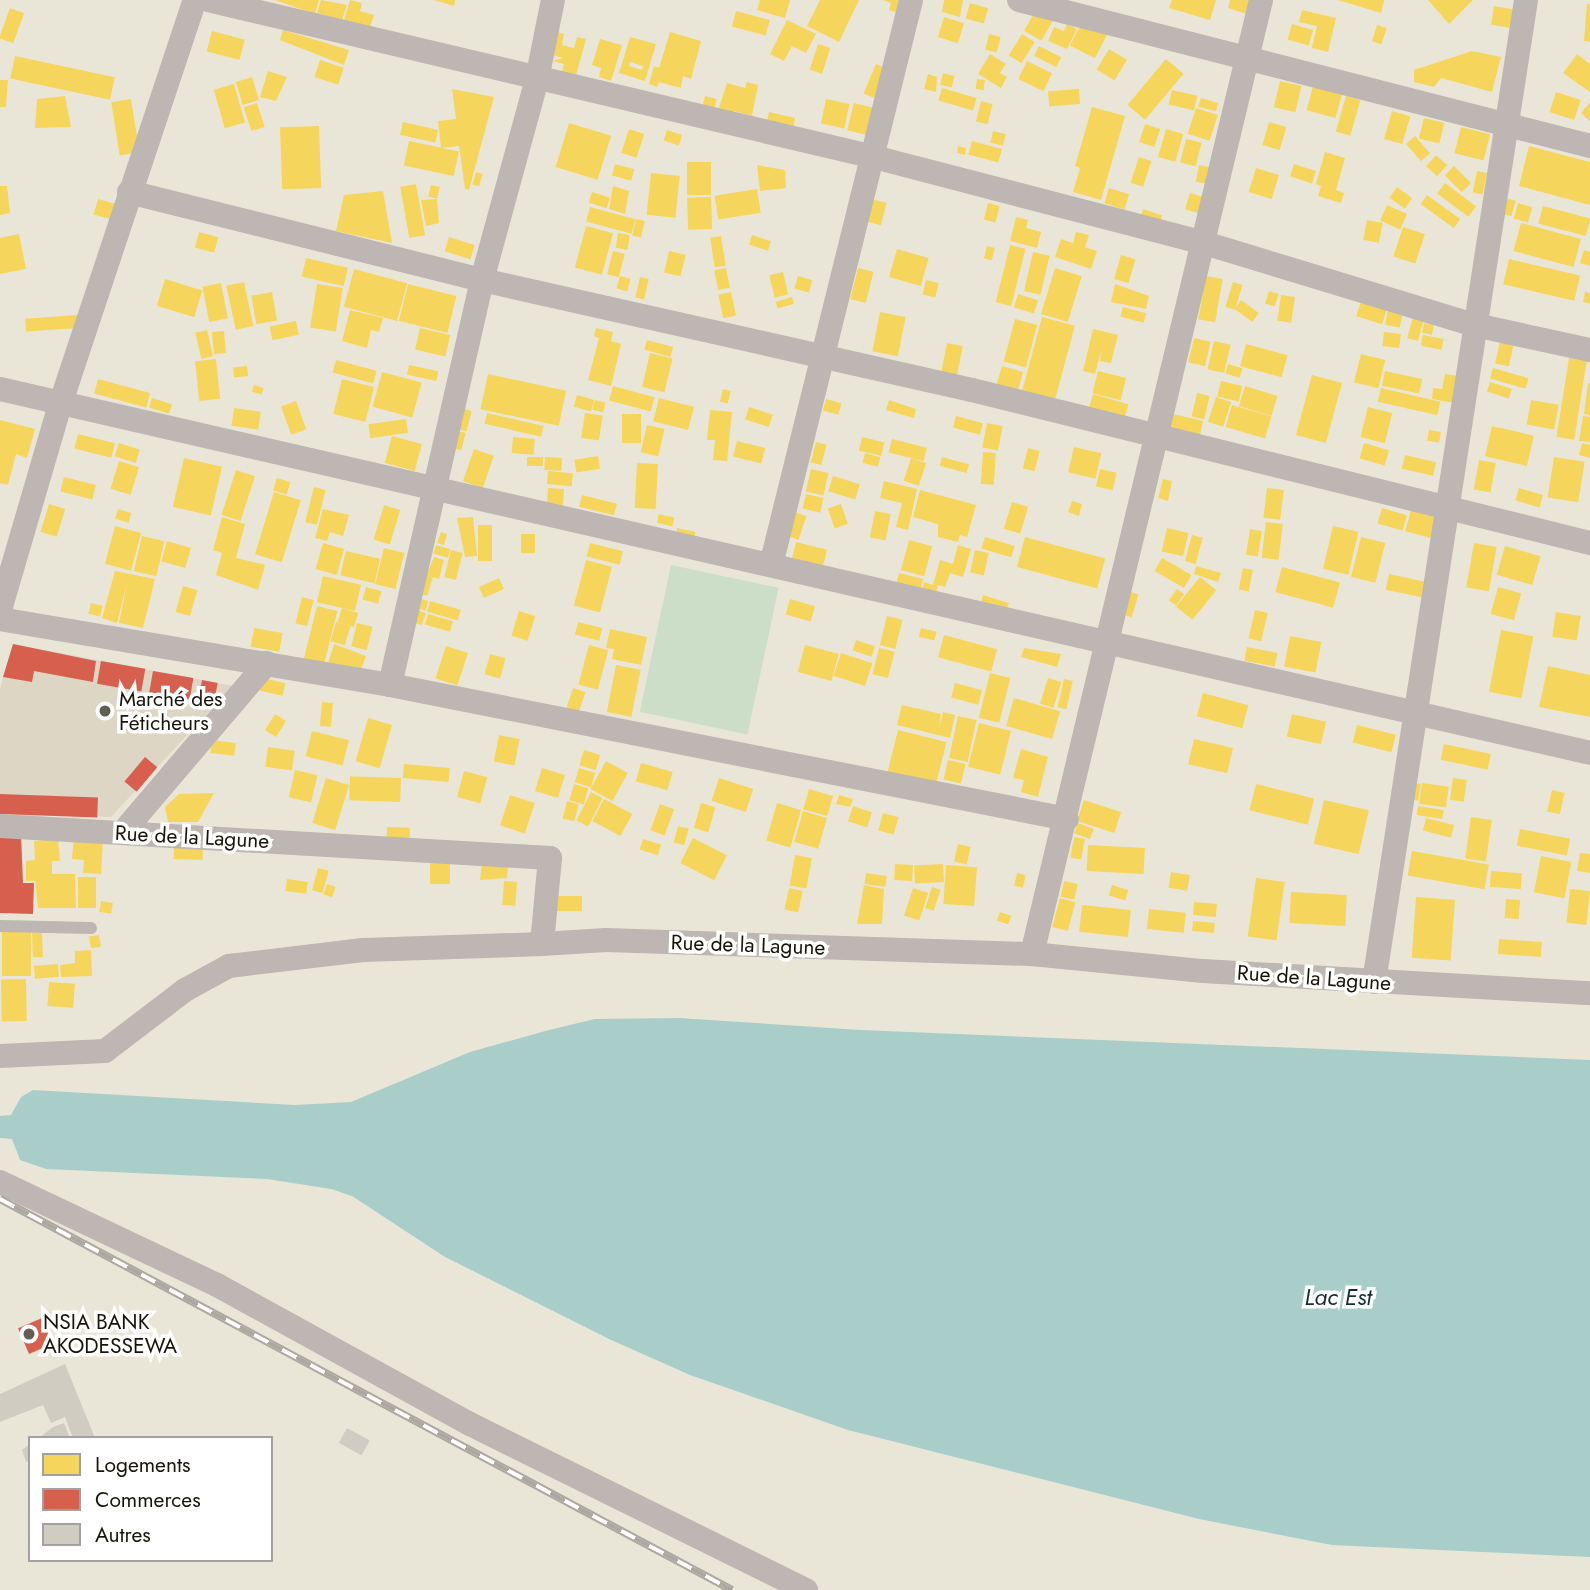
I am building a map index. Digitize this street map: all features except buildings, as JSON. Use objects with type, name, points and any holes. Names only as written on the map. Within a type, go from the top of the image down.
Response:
[{"type":"street","points":[[0,610],[61,402],[195,0]]},
{"type":"street","points":[[208,0],[874,157],[1201,242],[1475,325],[1590,350]]},
{"type":"street","points":[[390,685],[482,280],[537,79],[553,0]]},
{"type":"street","points":[[771,565],[826,357],[911,0]]},
{"type":"street","points":[[1019,0],[1590,146]]},
{"type":"street","points":[[1032,954],[1067,819],[1201,242],[1261,0]]},
{"type":"street","points":[[1374,982],[1418,714],[1475,325],[1510,127],[1526,0]]},
{"type":"street","points":[[129,192],[482,280],[1156,435],[1590,543]]},
{"type":"street","points":[[0,389],[1590,754]]},
{"type":"street","points":[[0,619],[390,685],[1067,819]]},
{"type":"street","points":[[123,832],[267,663]]},
{"type":"street","name":"Rue de la Lagune","points":[[0,826],[550,858],[542,943],[606,940],[1032,954],[1374,982],[1590,993]]},
{"type":"street","points":[[0,1056],[105,1051],[185,990],[229,966],[363,950],[542,943]]},
{"type":"street","points":[[0,1182],[217,1285],[470,1424],[806,1590]]},
{"type":"lane","points":[[0,926],[91,928]]},
{"type":"shaded area","name":"Marché des Féticheurs","points":[[13,644],[233,686],[111,817],[0,814],[0,689]]},
{"type":"green space","points":[[671,565],[779,588],[747,735],[640,712]]},
{"type":"water","name":"Lac Est","points":[[679,1018],[861,1030],[1590,1060],[1590,1557],[1332,1545],[1199,1519],[848,1430],[690,1375],[609,1339],[445,1257],[352,1196],[331,1189],[267,1179],[46,1169],[20,1160],[12,1139],[0,1138],[0,1116],[11,1115],[21,1097],[33,1090],[295,1105],[351,1102],[470,1052],[549,1030],[595,1019]]},
{"type":"railway","points":[[0,1199],[732,1590]]},
{"type":"place","name":"Marché des Féticheurs","points":[[105,711]]},
{"type":"place","name":"NSIA BANK AKODESSEWA","points":[[29,1334]]}]
